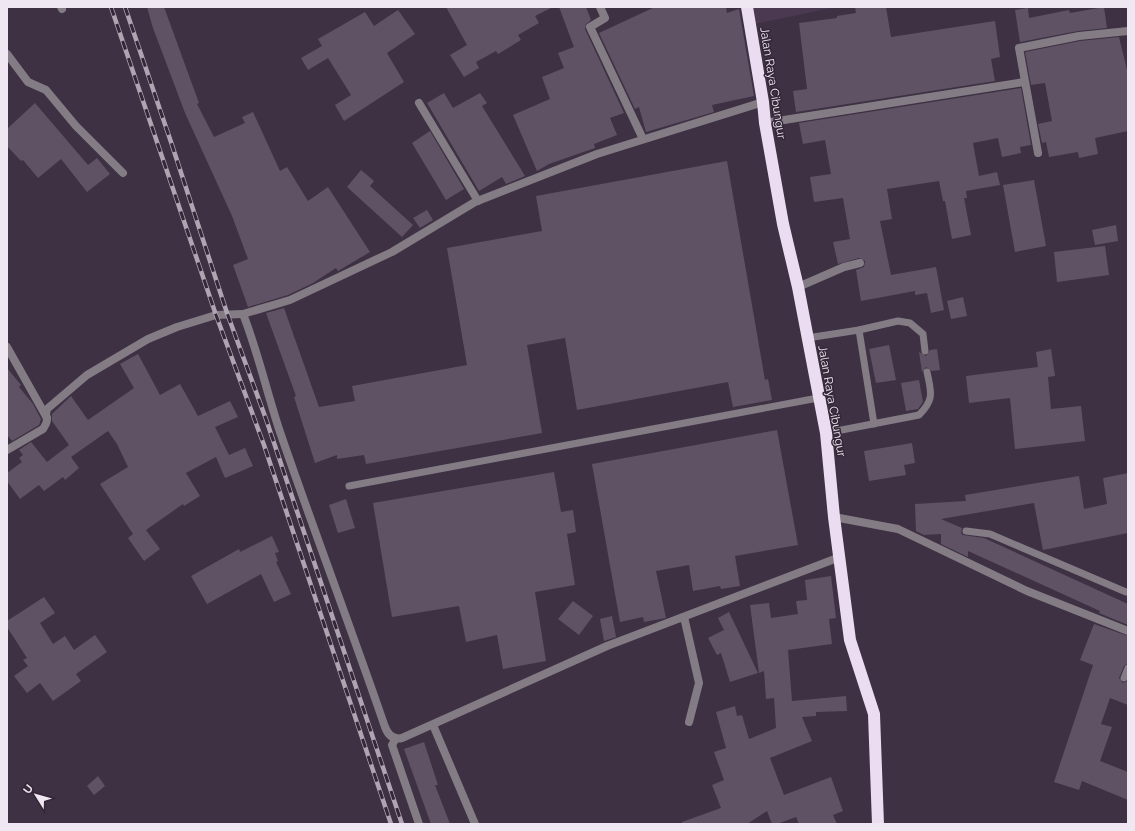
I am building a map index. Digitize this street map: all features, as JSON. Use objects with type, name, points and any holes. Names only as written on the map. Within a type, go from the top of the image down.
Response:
[{"type":"highway","name":"Jalan Raya Cibungur","points":[[747,7],[763,102],[765,123],[783,224],[798,287],[818,398],[826,433],[834,517],[850,640],[874,714],[878,824]]},
{"type":"street","points":[[600,7],[605,18],[590,27],[643,139]]},
{"type":"street","points":[[1038,153],[1019,48],[1079,36],[1128,31]]},
{"type":"street","points":[[7,54],[28,82],[46,90],[76,126],[123,173]]},
{"type":"street","points":[[765,123],[1024,82]]},
{"type":"street","points":[[7,450],[43,429],[48,419],[46,414],[47,409],[87,375],[148,339],[177,327],[216,315],[244,314],[290,300],[392,252],[478,201],[597,154],[763,102]]},
{"type":"street","points":[[419,103],[478,201]]},
{"type":"street","points":[[798,287],[844,267],[860,263]]},
{"type":"street","points":[[244,314],[252,336],[279,430],[340,596],[387,733],[396,738],[402,738],[433,725],[607,646],[840,557]]},
{"type":"street","points":[[7,347],[48,419]]},
{"type":"street","points":[[834,517],[898,529],[912,534],[1027,591],[1128,631]]},
{"type":"street","points":[[684,617],[699,683],[690,722]]},
{"type":"street","points":[[433,725],[475,824]]},
{"type":"street","points":[[396,738],[392,745],[418,824]]},
{"type":"lane","points":[[807,338],[905,321],[915,326],[923,334],[925,351]]},
{"type":"lane","points":[[859,330],[874,424]]},
{"type":"lane","points":[[826,433],[919,415],[929,404],[931,396],[927,372]]},
{"type":"lane","points":[[349,486],[818,398]]},
{"type":"lane","points":[[966,532],[990,534],[1126,592]]},
{"type":"lane","points":[[1124,678],[1128,668]]},
{"type":"shaded area","points":[[752,7],[836,7],[755,24]]},
{"type":"building","points":[[147,7],[164,7],[199,103],[197,104],[214,137],[245,123],[242,117],[253,112],[280,171],[287,167],[308,201],[328,187],[370,252],[338,271],[336,268],[313,283],[288,295],[248,307],[233,265],[248,259],[232,216],[185,113],[153,28]]},
{"type":"building","points":[[446,7],[553,7],[535,16],[539,23],[518,35],[521,40],[498,54],[496,51],[476,62],[479,68],[464,77],[450,55],[467,45]]},
{"type":"building","points":[[559,7],[586,7],[591,20],[586,24],[585,29],[624,113],[610,118],[617,135],[594,144],[595,148],[549,164],[537,171],[513,115],[550,99],[542,77],[564,68],[558,53],[574,47]]},
{"type":"building","points":[[655,7],[726,7],[727,13],[739,9],[754,96],[712,105],[714,112],[646,132],[639,107],[635,109],[599,33]]},
{"type":"building","points":[[855,7],[886,7],[891,37],[995,21],[1000,57],[991,59],[995,81],[796,112],[793,91],[807,89],[799,23],[837,18],[837,16],[856,13]]},
{"type":"building","points":[[1104,7],[1107,28],[1078,31],[1020,42],[1015,10],[1028,8],[1029,18],[1069,10],[1070,13]]},
{"type":"building","points":[[398,10],[415,34],[387,53],[404,82],[344,121],[335,105],[351,95],[328,58],[308,70],[301,58],[322,46],[318,39],[365,12],[374,26]]},
{"type":"building","points":[[1119,37],[1128,74],[1128,131],[1095,138],[1098,154],[1079,158],[1078,152],[1049,157],[1046,142],[1042,143],[1038,124],[1052,121],[1045,83],[1031,85],[1025,52],[1080,41]]},
{"type":"building","points":[[1021,88],[1031,145],[1020,147],[1021,153],[1002,157],[998,138],[973,143],[979,176],[997,172],[1000,185],[966,191],[967,198],[964,198],[971,235],[952,239],[945,201],[943,201],[939,181],[887,189],[892,219],[880,221],[891,275],[936,267],[944,310],[931,313],[927,293],[915,295],[915,291],[861,301],[856,270],[864,267],[865,261],[859,258],[838,264],[833,242],[850,239],[843,198],[814,202],[810,177],[831,174],[825,140],[803,144],[799,123]]},
{"type":"building","points":[[444,93],[453,108],[480,93],[487,103],[482,106],[525,176],[506,184],[502,177],[479,191],[427,103]]},
{"type":"building","points":[[35,103],[88,165],[97,158],[110,174],[87,192],[61,159],[38,178],[23,160],[21,161],[7,146],[7,129]]},
{"type":"building","points":[[430,131],[464,189],[446,200],[412,143]]},
{"type":"building","points":[[727,161],[765,380],[768,379],[772,400],[733,407],[728,382],[577,410],[565,338],[527,345],[542,433],[366,464],[364,455],[337,459],[337,455],[315,463],[294,397],[296,396],[266,313],[284,308],[319,407],[355,401],[352,386],[467,365],[447,248],[542,231],[536,196]]},
{"type":"building","points":[[361,170],[374,181],[370,186],[413,225],[402,237],[347,187]]},
{"type":"building","points":[[1034,180],[1046,246],[1015,252],[1003,185]]},
{"type":"building","points":[[427,210],[433,220],[420,228],[413,218]]},
{"type":"building","points":[[1116,225],[1118,241],[1095,245],[1092,230]]},
{"type":"building","points":[[1105,246],[1109,275],[1057,282],[1054,252]]},
{"type":"building","points":[[963,297],[967,316],[951,319],[947,301]]},
{"type":"building","points":[[889,345],[896,380],[876,383],[869,349]]},
{"type":"building","points":[[937,349],[940,370],[932,371],[926,367],[922,372],[919,352],[926,356],[930,350]]},
{"type":"building","points":[[1051,349],[1055,376],[1048,377],[1051,409],[1081,406],[1085,441],[1015,449],[1010,398],[969,403],[966,376],[1038,367],[1036,352]]},
{"type":"building","points":[[138,354],[160,395],[180,384],[198,416],[230,401],[238,417],[215,427],[229,455],[245,448],[253,466],[225,478],[216,457],[186,473],[200,496],[184,506],[183,504],[146,530],[160,549],[144,561],[128,538],[133,534],[100,484],[128,467],[117,444],[108,431],[71,457],[79,468],[65,480],[63,477],[44,491],[39,485],[20,499],[7,481],[7,473],[22,462],[19,458],[23,455],[19,450],[31,442],[47,462],[69,445],[52,421],[52,414],[71,396],[88,420],[134,388],[120,364]]},
{"type":"building","points":[[7,368],[21,385],[19,387],[33,404],[41,419],[39,425],[12,441],[7,435]]},
{"type":"building","points":[[919,380],[923,402],[918,409],[906,411],[901,383]]},
{"type":"building","points":[[777,430],[798,545],[735,556],[740,586],[721,589],[720,586],[693,591],[689,565],[656,571],[666,618],[644,622],[643,617],[620,622],[592,464]]},
{"type":"building","points":[[912,443],[915,463],[904,465],[906,475],[869,481],[864,451]]},
{"type":"building","points":[[554,472],[561,512],[573,510],[576,532],[567,534],[575,585],[535,592],[546,661],[503,669],[497,635],[466,642],[459,606],[392,617],[373,503]]},
{"type":"building","points":[[1128,473],[1128,533],[1043,550],[1034,503],[941,519],[962,528],[961,533],[963,535],[984,538],[1128,604],[1128,625],[1099,613],[1100,611],[968,551],[968,557],[941,544],[941,534],[924,535],[916,531],[915,504],[966,501],[965,495],[1079,476],[1084,509],[1107,504],[1103,478]]},
{"type":"building","points":[[346,499],[355,528],[338,533],[329,505]]},
{"type":"building","points":[[272,536],[279,552],[275,553],[278,561],[276,562],[291,594],[274,602],[261,574],[207,604],[191,576],[239,549],[240,552]]},
{"type":"building","points":[[831,576],[836,618],[829,619],[832,644],[788,650],[792,701],[846,696],[847,711],[816,712],[816,716],[802,717],[812,741],[770,758],[784,795],[831,777],[843,811],[833,815],[837,824],[799,824],[796,817],[777,824],[772,824],[767,811],[747,824],[682,824],[682,822],[721,808],[712,785],[724,780],[714,752],[726,748],[716,712],[735,706],[737,716],[742,715],[749,739],[776,728],[774,698],[766,699],[764,671],[759,673],[750,605],[769,603],[771,618],[798,614],[796,601],[807,600],[805,580]]},
{"type":"building","points":[[44,597],[55,613],[40,623],[53,644],[65,636],[74,650],[95,635],[107,652],[76,674],[81,681],[53,701],[40,683],[27,693],[14,676],[28,666],[23,660],[27,658],[7,627],[7,621]]},
{"type":"building","points":[[573,601],[593,616],[579,635],[558,619]]},
{"type":"building","points":[[729,612],[758,673],[730,682],[721,653],[717,655],[708,638],[724,630],[718,618]]},
{"type":"building","points":[[612,616],[616,637],[604,641],[600,619]]},
{"type":"building","points":[[1094,624],[1128,636],[1128,663],[1124,666],[1119,678],[1123,683],[1128,681],[1128,705],[1110,698],[1101,724],[1112,727],[1100,761],[1128,772],[1128,800],[1082,781],[1079,790],[1054,782],[1093,665],[1080,660]]},
{"type":"building","points":[[424,742],[438,785],[435,785],[450,824],[431,824],[404,749]]},
{"type":"building","points":[[98,776],[105,786],[94,795],[87,786]]},
{"type":"railway","points":[[111,7],[216,315],[264,445],[391,824]]},
{"type":"railway","points":[[125,7],[227,313],[266,419],[402,824]]}]
